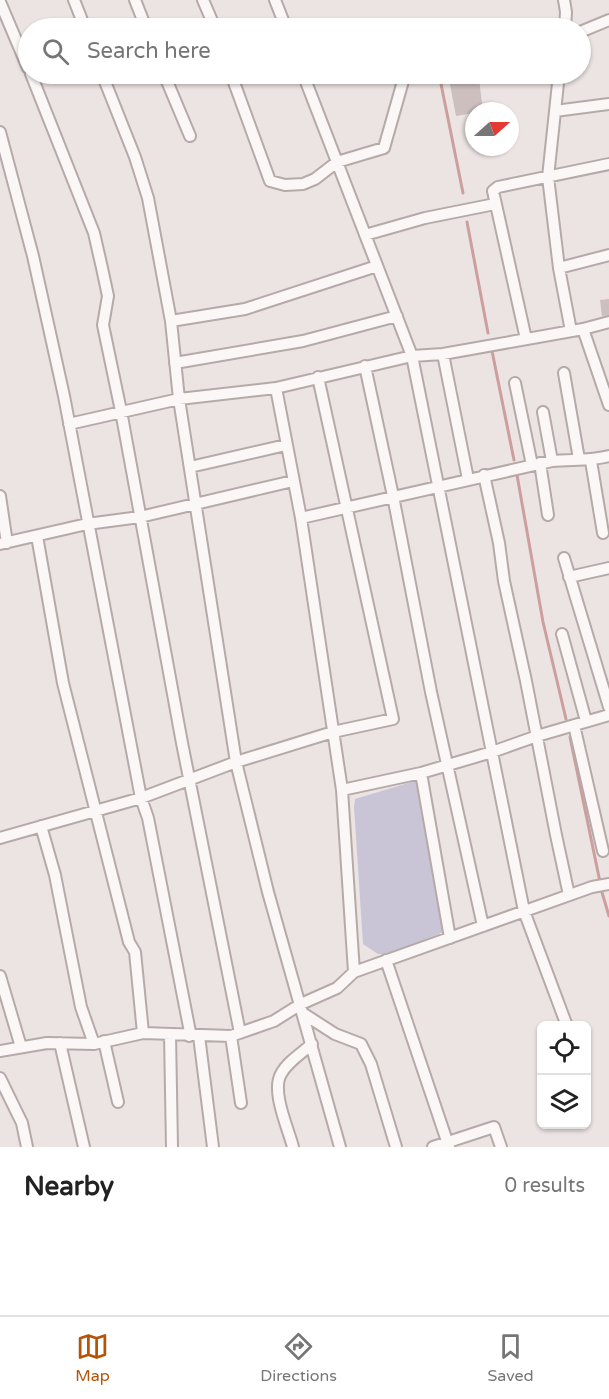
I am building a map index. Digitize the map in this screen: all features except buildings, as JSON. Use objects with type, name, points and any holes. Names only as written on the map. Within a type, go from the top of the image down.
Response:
[{"type":"street","points":[[74,0],[81,18]]},
{"type":"street","points":[[135,0],[143,18]]},
{"type":"street","points":[[203,0],[211,18]]},
{"type":"street","points":[[275,0],[282,18]]},
{"type":"street","points":[[564,0],[566,18]]},
{"type":"street","points":[[0,2],[18,44]]},
{"type":"street","points":[[591,27],[609,20]]},
{"type":"street","points":[[35,84],[94,233],[108,296],[103,325],[190,780],[235,1035],[241,1103]]},
{"type":"street","points":[[106,84],[135,157],[148,198],[171,321],[179,399],[236,762],[268,892],[340,1147]]},
{"type":"street","points":[[168,84],[190,136]]},
{"type":"street","points":[[235,84],[270,181],[285,185],[303,184],[315,179],[337,162],[384,148],[402,84]]},
{"type":"street","points":[[307,84],[412,356],[524,911],[565,1021]]},
{"type":"street","points":[[558,84],[548,177],[559,268],[571,331]]},
{"type":"street","points":[[555,111],[609,104]]},
{"type":"street","points":[[0,132],[33,256],[69,424],[141,798],[148,818],[190,1032],[194,1036],[213,1147]]},
{"type":"street","points":[[526,339],[493,191],[498,187],[609,165]]},
{"type":"street","points":[[365,234],[425,218],[495,204]]},
{"type":"street","points":[[559,268],[609,255]]},
{"type":"street","points":[[171,321],[245,309],[377,266]]},
{"type":"street","points":[[175,363],[303,341],[397,316]]},
{"type":"street","points":[[69,424],[179,399],[276,388],[412,356],[443,354],[584,329],[609,322]]},
{"type":"street","points":[[584,329],[609,402]]},
{"type":"street","points":[[443,354],[468,479]]},
{"type":"street","points":[[365,366],[431,692],[483,926]]},
{"type":"street","points":[[564,373],[579,459]]},
{"type":"street","points":[[0,838],[141,798],[236,762],[333,732],[393,719],[318,377]]},
{"type":"street","points":[[515,384],[541,463]]},
{"type":"street","points":[[276,388],[302,518],[342,790],[354,972]]},
{"type":"street","points":[[543,412],[541,463],[548,514]]},
{"type":"street","points":[[190,467],[286,445]]},
{"type":"street","points":[[302,518],[541,463],[579,459],[591,461],[609,456]]},
{"type":"street","points":[[591,461],[603,533]]},
{"type":"street","points":[[484,475],[569,895]]},
{"type":"street","points":[[0,496],[3,543],[87,524],[140,518],[293,481]]},
{"type":"street","points":[[37,536],[63,683],[129,942],[135,952],[143,1033]]},
{"type":"street","points":[[564,558],[609,707]]},
{"type":"street","points":[[569,577],[609,568]]},
{"type":"street","points":[[562,634],[586,721]]},
{"type":"street","points":[[342,790],[421,773],[609,715]]},
{"type":"street","points":[[574,725],[603,851]]},
{"type":"street","points":[[421,773],[450,938]]},
{"type":"street","points":[[41,826],[55,875],[81,1007],[99,1042],[118,1102]]},
{"type":"street","points":[[0,1051],[47,1043],[99,1042],[143,1033],[194,1036],[235,1035],[274,1022],[302,1009],[337,988],[354,972],[592,887],[609,884]]},
{"type":"street","points":[[386,960],[448,1144]]},
{"type":"street","points":[[0,976],[21,1047]]},
{"type":"street","points":[[302,1009],[335,1035],[361,1044],[371,1064],[396,1147]]},
{"type":"street","points":[[170,1034],[172,1147]]},
{"type":"street","points":[[60,1043],[84,1147]]},
{"type":"street","points":[[293,1147],[277,1092],[278,1081],[282,1071],[312,1044]]},
{"type":"street","points":[[0,1078],[22,1123],[27,1147]]},
{"type":"street","points":[[433,1147],[448,1144],[494,1127],[501,1147]]},
{"type":"shaded area","points":[[418,780],[446,931],[388,954],[378,954],[363,944],[355,799]]},
{"type":"waterway","points":[[441,84],[463,193]]},
{"type":"waterway","points":[[467,222],[488,333]]},
{"type":"waterway","points":[[492,351],[514,460]]},
{"type":"waterway","points":[[517,475],[543,622],[566,719]]},
{"type":"waterway","points":[[570,737],[600,882]]},
{"type":"waterway","points":[[601,889],[609,916]]}]
